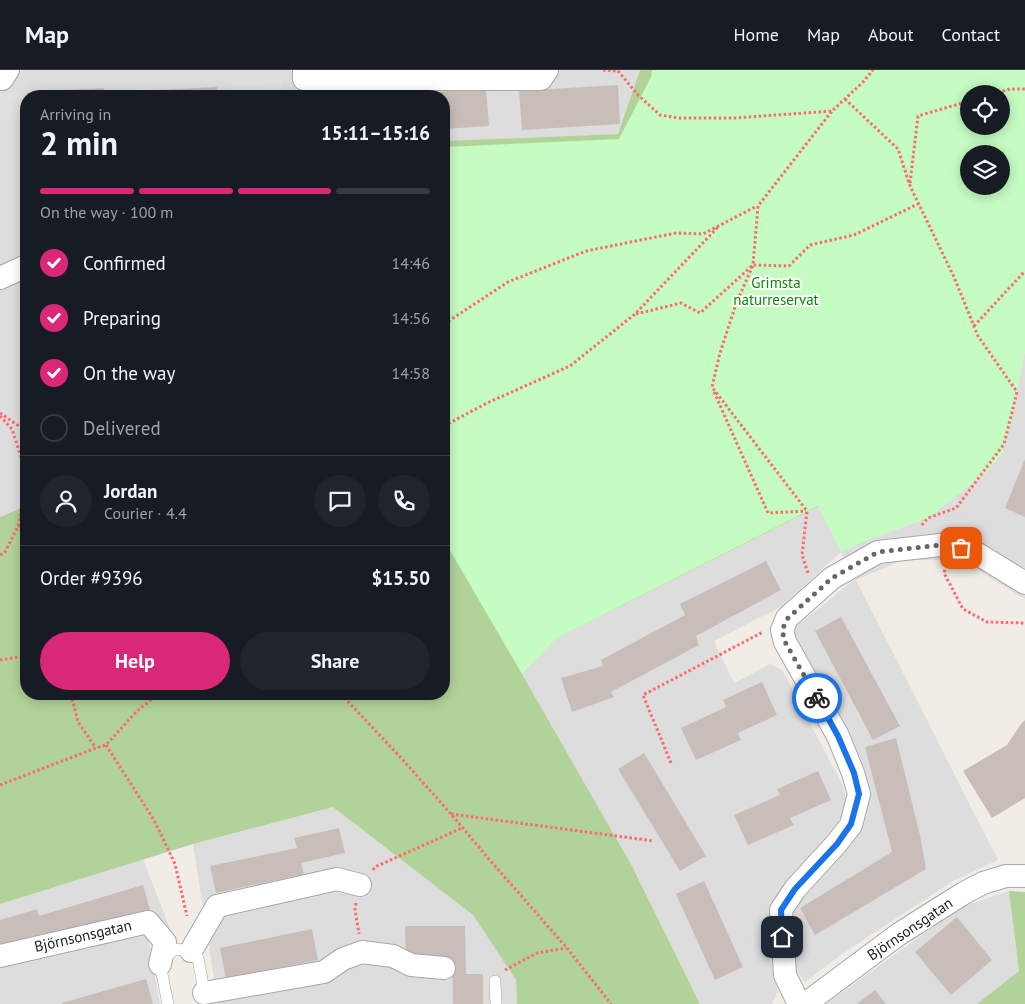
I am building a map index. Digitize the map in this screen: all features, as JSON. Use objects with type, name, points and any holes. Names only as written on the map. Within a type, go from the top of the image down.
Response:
[{"type":"street","points":[[0,79],[8,70]]},
{"type":"street","points":[[304,70],[304,79],[542,79],[547,70]]},
{"type":"street","points":[[0,278],[20,269]]},
{"type":"street","points":[[799,1004],[785,975],[781,910],[795,889],[837,844],[851,824],[859,794],[854,773],[838,736],[785,642],[782,630],[788,618],[832,578],[878,552],[949,544],[973,551],[1025,583]]},
{"type":"street","name":"Björnsonsgatan","points":[[805,1004],[899,934],[964,893],[983,883],[1006,876],[1025,876]]},
{"type":"street","points":[[191,951],[217,906],[338,880],[360,885]]},
{"type":"street","name":"Björnsonsgatan","points":[[0,956],[148,922],[165,942],[160,964]]},
{"type":"street","points":[[205,999],[324,972],[343,959],[362,952],[393,956],[411,966],[444,968]]},
{"type":"lane","points":[[160,964],[174,949],[191,951],[198,958],[205,999]]},
{"type":"lane","name":"Björnsonsgatan","points":[[160,964],[168,1004]]},
{"type":"lane","points":[[495,981],[496,1004]]},
{"type":"path","points":[[603,70],[618,71],[638,96],[660,115],[680,118],[735,118],[832,111]]},
{"type":"path","points":[[450,320],[508,282],[586,251],[676,233],[703,234],[758,206],[832,111],[873,70]]},
{"type":"path","points":[[1010,89],[1025,89]]},
{"type":"path","points":[[845,99],[898,148],[910,186],[954,277],[978,336],[1017,392],[1004,444],[956,508],[928,518],[902,549]]},
{"type":"path","points":[[910,186],[918,116],[960,104]]},
{"type":"path","points":[[635,314],[681,303],[700,313],[753,265],[789,266],[810,245],[854,235],[918,204]]},
{"type":"path","points":[[758,206],[753,265],[736,304],[720,353],[712,387],[768,513],[807,511]]},
{"type":"path","points":[[450,423],[487,403],[570,366],[635,314],[718,226]]},
{"type":"path","points":[[974,326],[1025,271]]},
{"type":"path","points":[[712,387],[807,511],[802,555],[816,594]]},
{"type":"path","points":[[0,414],[20,427]]},
{"type":"path","points":[[0,414],[12,429],[20,454]]},
{"type":"path","points":[[0,555],[5,552],[19,524],[20,517]]},
{"type":"path","points":[[949,544],[944,573],[963,608],[987,622],[1025,623]]},
{"type":"path","points":[[671,763],[643,695],[788,618]]},
{"type":"path","points":[[0,660],[20,657]]},
{"type":"path","points":[[72,700],[78,722],[96,748]]},
{"type":"path","points":[[0,785],[106,745],[136,711],[150,700]]},
{"type":"path","points":[[347,700],[451,814],[567,948],[612,1004]]},
{"type":"path","points":[[106,745],[154,820],[176,864],[188,922],[191,951]]},
{"type":"path","points":[[451,814],[654,841]]},
{"type":"path","points":[[362,952],[355,910],[360,885],[375,867],[462,828]]},
{"type":"path","points":[[495,981],[500,972],[537,953],[567,948]]},
{"type":"shaded area","points":[[0,70],[640,70],[618,134],[450,141],[450,90],[20,90],[20,509],[0,517]]},
{"type":"shaded area","points":[[281,80],[281,90],[232,90],[232,81]]},
{"type":"shaded area","points":[[20,92],[20,119],[0,121],[0,93]]},
{"type":"shaded area","points":[[18,281],[20,281],[20,311]]},
{"type":"shaded area","points":[[1025,350],[1025,599],[964,564],[943,560],[903,560],[856,580],[998,860],[953,881],[842,954],[805,982],[791,963],[790,928],[796,906],[832,866],[862,823],[868,794],[857,753],[792,630],[855,579],[841,552],[782,606],[714,641],[734,683],[770,664],[782,670],[844,788],[846,808],[833,831],[771,914],[769,956],[778,991],[772,1004],[700,1004],[632,866],[522,674],[557,638],[819,505],[842,551],[871,538],[901,528],[960,493],[986,472],[1002,453],[1011,422]]},
{"type":"shaded area","points":[[333,807],[473,915],[516,980],[517,1004],[218,1004],[193,844]]},
{"type":"shaded area","points":[[143,859],[172,934],[149,942],[160,1004],[0,1004],[0,904]]},
{"type":"shaded area","points":[[1009,891],[1019,971],[977,1004],[826,1004],[959,908]]},
{"type":"green space","name":"Grimsta naturreservat","points":[[640,70],[1025,70],[1025,223],[819,506],[557,638],[522,674],[632,866],[700,1004],[517,1004],[516,980],[473,915],[333,807],[193,844],[0,904],[0,517],[20,509],[20,700],[450,700],[450,141],[618,134]]},
{"type":"green space","name":"Grimsta naturreservat","points":[[652,70],[1025,70],[1025,350],[1011,422],[1002,453],[987,472],[928,518],[871,538],[841,552],[818,506],[557,638],[522,674],[450,550],[450,147],[619,139],[651,77]]},
{"type":"green space","points":[[1009,891],[1025,892],[1025,1004],[977,1004],[1019,971]]},
{"type":"building","points":[[618,85],[620,124],[522,130],[519,91]]},
{"type":"building","points":[[217,87],[217,90],[159,90]]},
{"type":"building","points":[[104,88],[104,90],[66,90]]},
{"type":"building","points":[[486,89],[489,126],[450,129],[450,91]]},
{"type":"building","points":[[1025,459],[1025,517],[1005,508]]},
{"type":"building","points":[[766,561],[781,590],[696,636],[699,645],[611,692],[614,697],[572,712],[561,678],[603,666],[601,660],[685,615],[680,604]]},
{"type":"building","points":[[841,617],[900,726],[873,740],[815,631]]},
{"type":"building","points":[[762,682],[777,715],[738,733],[741,740],[696,760],[681,728],[726,707],[723,700]]},
{"type":"building","points":[[1025,720],[1025,798],[992,818],[963,771],[1007,745]]},
{"type":"building","points":[[896,738],[920,835],[926,869],[815,935],[800,908],[892,852],[865,747]]},
{"type":"building","points":[[644,753],[706,856],[680,871],[618,769]]},
{"type":"building","points":[[818,771],[831,800],[790,818],[794,825],[748,845],[734,815],[780,795],[777,789]]},
{"type":"building","points":[[339,828],[345,853],[301,863],[304,874],[216,893],[210,866],[297,848],[294,838]]},
{"type":"building","points":[[704,881],[743,967],[715,980],[676,894]]},
{"type":"building","points":[[143,885],[151,913],[48,943],[45,933],[0,947],[0,920],[37,909],[39,916]]},
{"type":"building","points":[[957,917],[992,960],[951,995],[915,952]]},
{"type":"building","points":[[405,926],[465,926],[466,974],[483,974],[483,1004],[453,1004],[452,959],[406,959]]},
{"type":"building","points":[[312,929],[318,960],[226,979],[220,948]]},
{"type":"building","points":[[146,979],[153,1004],[62,1004],[62,1003]]},
{"type":"building","points":[[875,990],[886,1004],[857,1004]]},
{"type":"way so far","points":[[817,698],[785,642],[782,630],[788,618],[832,578],[878,552],[949,544],[961,548]]},
{"type":"route","points":[[782,937],[781,910],[795,889],[837,844],[851,824],[859,794],[854,773],[838,736],[817,698]]}]
